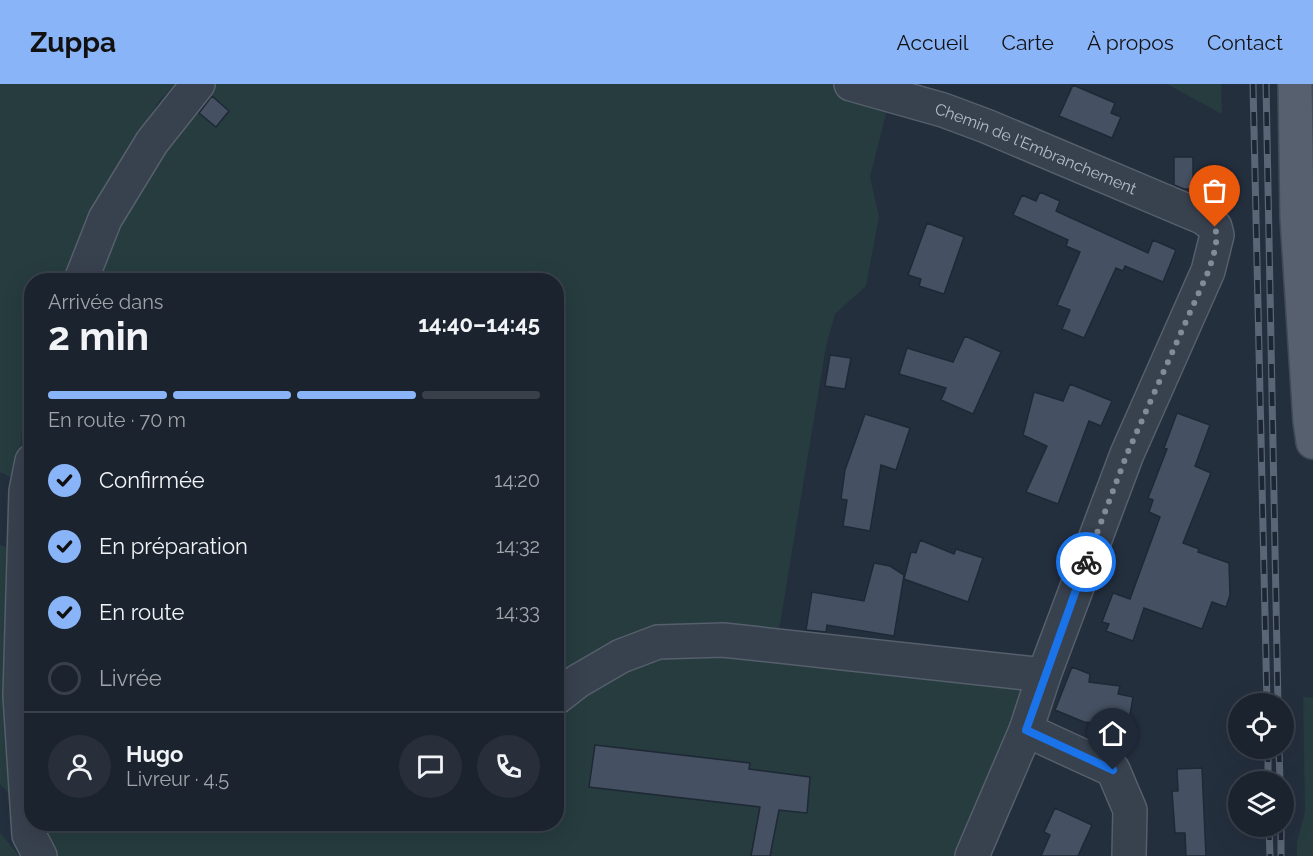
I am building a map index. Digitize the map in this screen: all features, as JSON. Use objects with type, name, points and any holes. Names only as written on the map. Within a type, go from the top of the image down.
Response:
[{"type":"main road","points":[[1295,84],[1297,218],[1313,441]]},
{"type":"street","points":[[84,273],[105,219],[152,142],[198,84]]},
{"type":"street","name":"Chemin de l'Embranchement","points":[[851,84],[943,110],[986,126],[1204,218],[1215,227],[1216,243],[1208,272],[1127,454],[1044,675]]},
{"type":"street","points":[[24,559],[20,696],[24,758]]},
{"type":"street","points":[[564,692],[621,656],[658,642],[723,640],[1044,675],[1026,730],[972,856]]},
{"type":"street","points":[[1026,730],[1113,770],[1130,810],[1129,856]]},
{"type":"street","points":[[29,831],[40,856]]},
{"type":"green space","points":[[0,84],[176,84],[159,101],[77,246],[68,273],[24,273],[24,411],[17,480],[0,472]]},
{"type":"green space","points":[[204,84],[851,84],[891,94],[870,177],[879,216],[866,286],[835,314],[826,346],[778,636],[1049,664],[972,856],[40,856],[34,831],[564,831],[564,273],[85,273]]},
{"type":"green space","points":[[1167,84],[1221,84],[1222,114]]},
{"type":"green space","points":[[0,545],[12,549],[16,801],[0,784]]},
{"type":"green space","points":[[1303,697],[1313,698],[1313,856],[1297,856],[1297,841],[1305,812]]},
{"type":"green space","points":[[0,833],[2,835],[19,856],[0,856]]},
{"type":"building","points":[[1073,85],[1115,103],[1111,113],[1121,117],[1112,138],[1059,116]]},
{"type":"building","points":[[212,96],[229,111],[216,127],[199,113]]},
{"type":"building","points":[[1174,157],[1193,157],[1193,189],[1184,189],[1174,185]]},
{"type":"building","points":[[1040,192],[1060,201],[1056,211],[1148,253],[1153,240],[1176,250],[1163,282],[1125,266],[1123,271],[1116,268],[1084,338],[1062,329],[1070,310],[1057,305],[1080,252],[1066,246],[1068,240],[1013,215],[1022,195],[1036,201]]},
{"type":"building","points":[[927,223],[964,237],[944,294],[919,286],[921,279],[908,275]]},
{"type":"building","points":[[965,336],[1001,352],[973,414],[941,400],[946,388],[899,374],[907,348],[953,362]]},
{"type":"building","points":[[830,355],[851,358],[845,389],[825,386]]},
{"type":"building","points":[[1070,384],[1112,401],[1101,426],[1089,421],[1058,504],[1026,492],[1047,446],[1023,435],[1034,392],[1063,401]]},
{"type":"building","points":[[1177,413],[1210,425],[1195,466],[1211,473],[1183,543],[1199,549],[1198,552],[1229,563],[1230,595],[1226,607],[1212,602],[1202,629],[1144,608],[1133,641],[1106,631],[1109,624],[1102,622],[1113,593],[1130,599],[1160,517],[1149,512],[1153,500],[1148,498],[1167,449],[1164,448]]},
{"type":"building","points":[[865,414],[910,428],[896,470],[881,465],[870,531],[843,526],[847,500],[841,499],[845,470]]},
{"type":"building","points":[[920,540],[954,554],[956,549],[983,558],[968,602],[904,579],[911,552],[916,553]]},
{"type":"building","points":[[874,563],[890,566],[904,575],[894,636],[827,625],[826,632],[806,630],[812,592],[864,601]]},
{"type":"building","points":[[1072,667],[1090,674],[1089,682],[1120,686],[1118,694],[1133,697],[1127,733],[1106,730],[1107,725],[1084,722],[1055,710]]},
{"type":"building","points":[[595,745],[750,763],[749,769],[810,777],[807,813],[779,810],[770,856],[751,856],[760,807],[589,787]]},
{"type":"building","points":[[1202,768],[1206,856],[1186,856],[1185,833],[1175,833],[1172,791],[1178,791],[1177,769]]},
{"type":"building","points":[[1055,808],[1092,825],[1078,856],[1041,856],[1050,835],[1044,832]]},
{"type":"railway","points":[[1253,84],[1267,693]]},
{"type":"railway","points":[[1266,84],[1278,693]]},
{"type":"railway","points":[[1268,759],[1268,771]]},
{"type":"railway","points":[[1279,759],[1280,771]]},
{"type":"railway","points":[[1269,837],[1270,856]]},
{"type":"railway","points":[[1281,837],[1281,856]]},
{"type":"way so far","points":[[1086,562],[1127,454],[1208,272],[1215,251],[1217,235],[1215,227]]},
{"type":"route","points":[[1086,562],[1026,730],[1113,770]]}]
